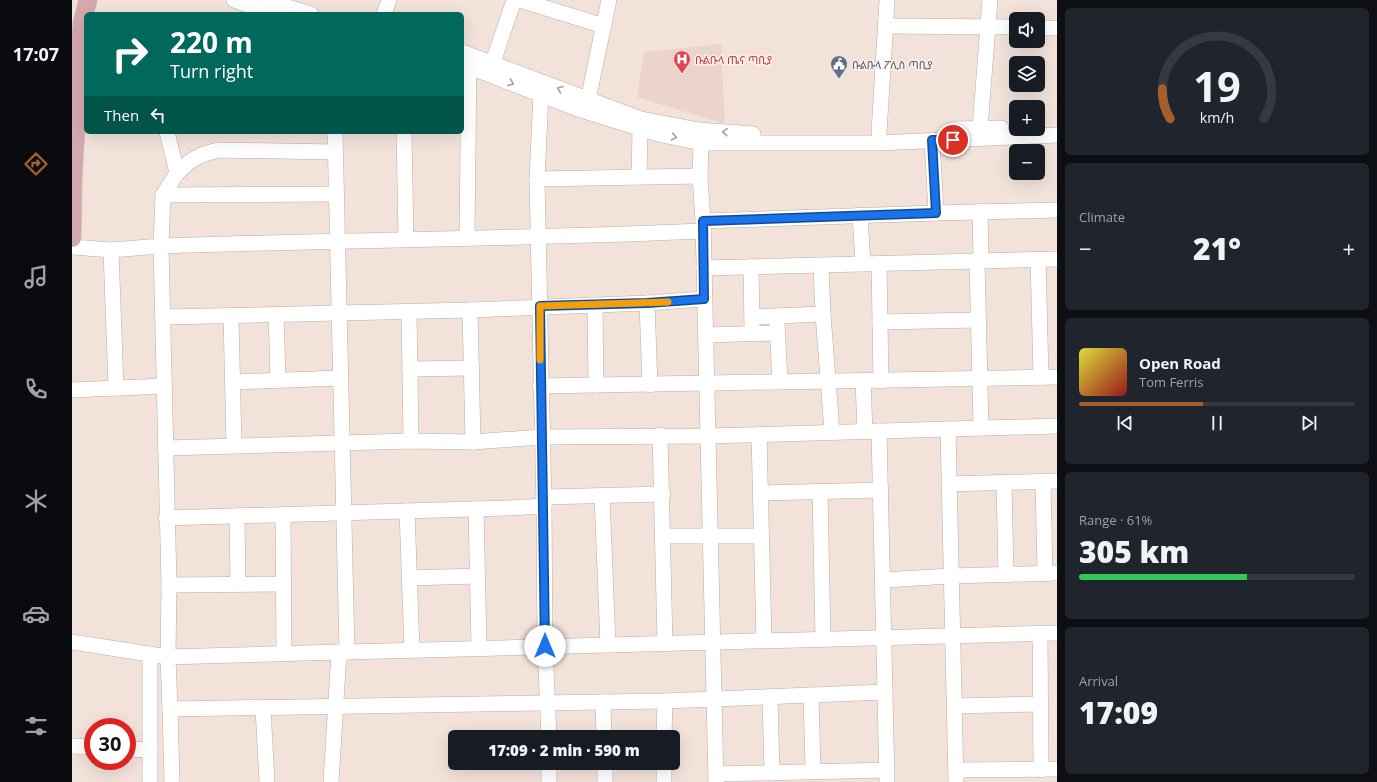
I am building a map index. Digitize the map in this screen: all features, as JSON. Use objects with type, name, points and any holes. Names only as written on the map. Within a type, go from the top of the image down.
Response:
[{"type":"main road","points":[[85,12],[88,0]]},
{"type":"main road","points":[[72,238],[73,178],[82,23],[84,15]]},
{"type":"street","points":[[234,0],[267,12]]},
{"type":"street","points":[[264,0],[304,12]]},
{"type":"street","points":[[385,12],[389,0]]},
{"type":"street","points":[[492,65],[514,0]]},
{"type":"street","points":[[520,0],[604,26]]},
{"type":"street","points":[[588,100],[609,0]]},
{"type":"street","points":[[879,133],[887,0]]},
{"type":"street","points":[[980,128],[990,0]]},
{"type":"street","points":[[885,26],[1009,27]]},
{"type":"street","points":[[1045,28],[1057,28]]},
{"type":"street","points":[[466,59],[532,77],[588,100],[641,119],[699,130],[761,134],[879,133],[1009,127]]},
{"type":"street","points":[[466,59],[541,94],[578,109],[640,128],[701,143],[878,143],[1057,136]]},
{"type":"street","points":[[466,59],[467,238]]},
{"type":"street","points":[[541,94],[537,179],[540,386],[544,501],[545,646],[549,730]]},
{"type":"street","points":[[1045,127],[1057,126]]},
{"type":"street","points":[[639,177],[640,128]]},
{"type":"street","points":[[167,134],[177,173]]},
{"type":"street","points":[[331,782],[336,706],[343,652],[344,513],[336,240],[335,134]]},
{"type":"street","points":[[404,134],[406,239]]},
{"type":"street","points":[[932,140],[936,213]]},
{"type":"street","points":[[701,143],[700,176],[706,335],[716,778],[772,773],[813,772],[887,776],[881,490],[863,381]]},
{"type":"street","points":[[172,782],[168,657],[169,585],[166,518],[161,246],[163,195],[177,173],[194,158],[218,150],[335,152]]},
{"type":"street","points":[[537,179],[700,176]]},
{"type":"street","points":[[163,195],[335,194]]},
{"type":"street","points":[[72,247],[111,250],[161,246],[336,240],[539,238],[860,215],[1057,210]]},
{"type":"street","points":[[980,211],[978,320],[981,428]]},
{"type":"street","points":[[860,215],[863,264]]},
{"type":"street","points":[[111,250],[116,388]]},
{"type":"street","points":[[704,268],[1057,258]]},
{"type":"street","points":[[1038,259],[1041,377]]},
{"type":"street","points":[[879,263],[881,381]]},
{"type":"street","points":[[822,265],[827,381],[832,432]]},
{"type":"street","points":[[751,267],[752,333]]},
{"type":"street","points":[[163,317],[470,310],[540,306],[647,303],[704,299]]},
{"type":"street","points":[[647,303],[650,384]]},
{"type":"street","points":[[595,305],[596,385]]},
{"type":"street","points":[[470,310],[473,442]]},
{"type":"street","points":[[408,311],[410,441]]},
{"type":"street","points":[[276,314],[278,380]]},
{"type":"street","points":[[752,318],[823,314]]},
{"type":"street","points":[[231,316],[234,446]]},
{"type":"street","points":[[776,316],[780,382]]},
{"type":"street","points":[[880,322],[978,320]]},
{"type":"street","points":[[706,335],[777,333]]},
{"type":"street","points":[[410,369],[472,368]]},
{"type":"street","points":[[540,386],[1057,377]]},
{"type":"street","points":[[233,382],[340,378]]},
{"type":"street","points":[[72,390],[164,386]]},
{"type":"street","points":[[165,448],[410,441],[473,442],[542,437],[660,435],[708,436],[1057,426]]},
{"type":"street","points":[[948,429],[956,776],[1057,769]]},
{"type":"street","points":[[759,434],[764,640]]},
{"type":"street","points":[[660,435],[663,494],[665,643]]},
{"type":"street","points":[[883,580],[951,576],[1051,574],[1050,481],[949,484]]},
{"type":"street","points":[[1004,482],[1006,575]]},
{"type":"street","points":[[760,493],[881,490]]},
{"type":"street","points":[[820,492],[823,639]]},
{"type":"street","points":[[166,518],[476,509],[602,496],[663,494]]},
{"type":"street","points":[[602,496],[608,645]]},
{"type":"street","points":[[476,509],[479,648]]},
{"type":"street","points":[[407,511],[412,650]]},
{"type":"street","points":[[283,515],[284,653]]},
{"type":"street","points":[[237,516],[238,584]]},
{"type":"street","points":[[664,536],[761,536]]},
{"type":"street","points":[[409,578],[477,576]]},
{"type":"street","points":[[169,585],[284,584]]},
{"type":"street","points":[[72,642],[168,657],[1057,632]]},
{"type":"street","points":[[1040,633],[1041,770]]},
{"type":"street","points":[[150,654],[150,782]]},
{"type":"street","points":[[170,709],[665,702],[714,698],[885,692]]},
{"type":"street","points":[[811,695],[813,772]]},
{"type":"street","points":[[770,697],[772,773]]},
{"type":"street","points":[[603,702],[604,730]]},
{"type":"street","points":[[664,730],[665,702]]},
{"type":"street","points":[[954,706],[1040,704]]},
{"type":"street","points":[[263,708],[267,782]]},
{"type":"street","points":[[72,746],[84,747]]},
{"type":"street","points":[[136,749],[150,750]]},
{"type":"street","points":[[549,770],[549,782]]},
{"type":"street","points":[[604,770],[605,782]]},
{"type":"street","points":[[664,770],[664,782]]},
{"type":"shaded area","name":"ቡልቡላ ጤና ጣቢያ","points":[[721,44],[725,124],[637,97],[644,52]]},
{"type":"slow traffic","points":[[540,360],[540,306],[668,302]]},
{"type":"place","name":"ቡልቡላ ጤና ጣቢያ","points":[[682,74]]},
{"type":"place","name":"ቡልቡላ ፖሊስ ጣቢያ","points":[[839,79]]},
{"type":"route","points":[[545,646],[540,306],[647,303],[704,299],[703,221],[936,213],[932,140],[953,140]]}]
